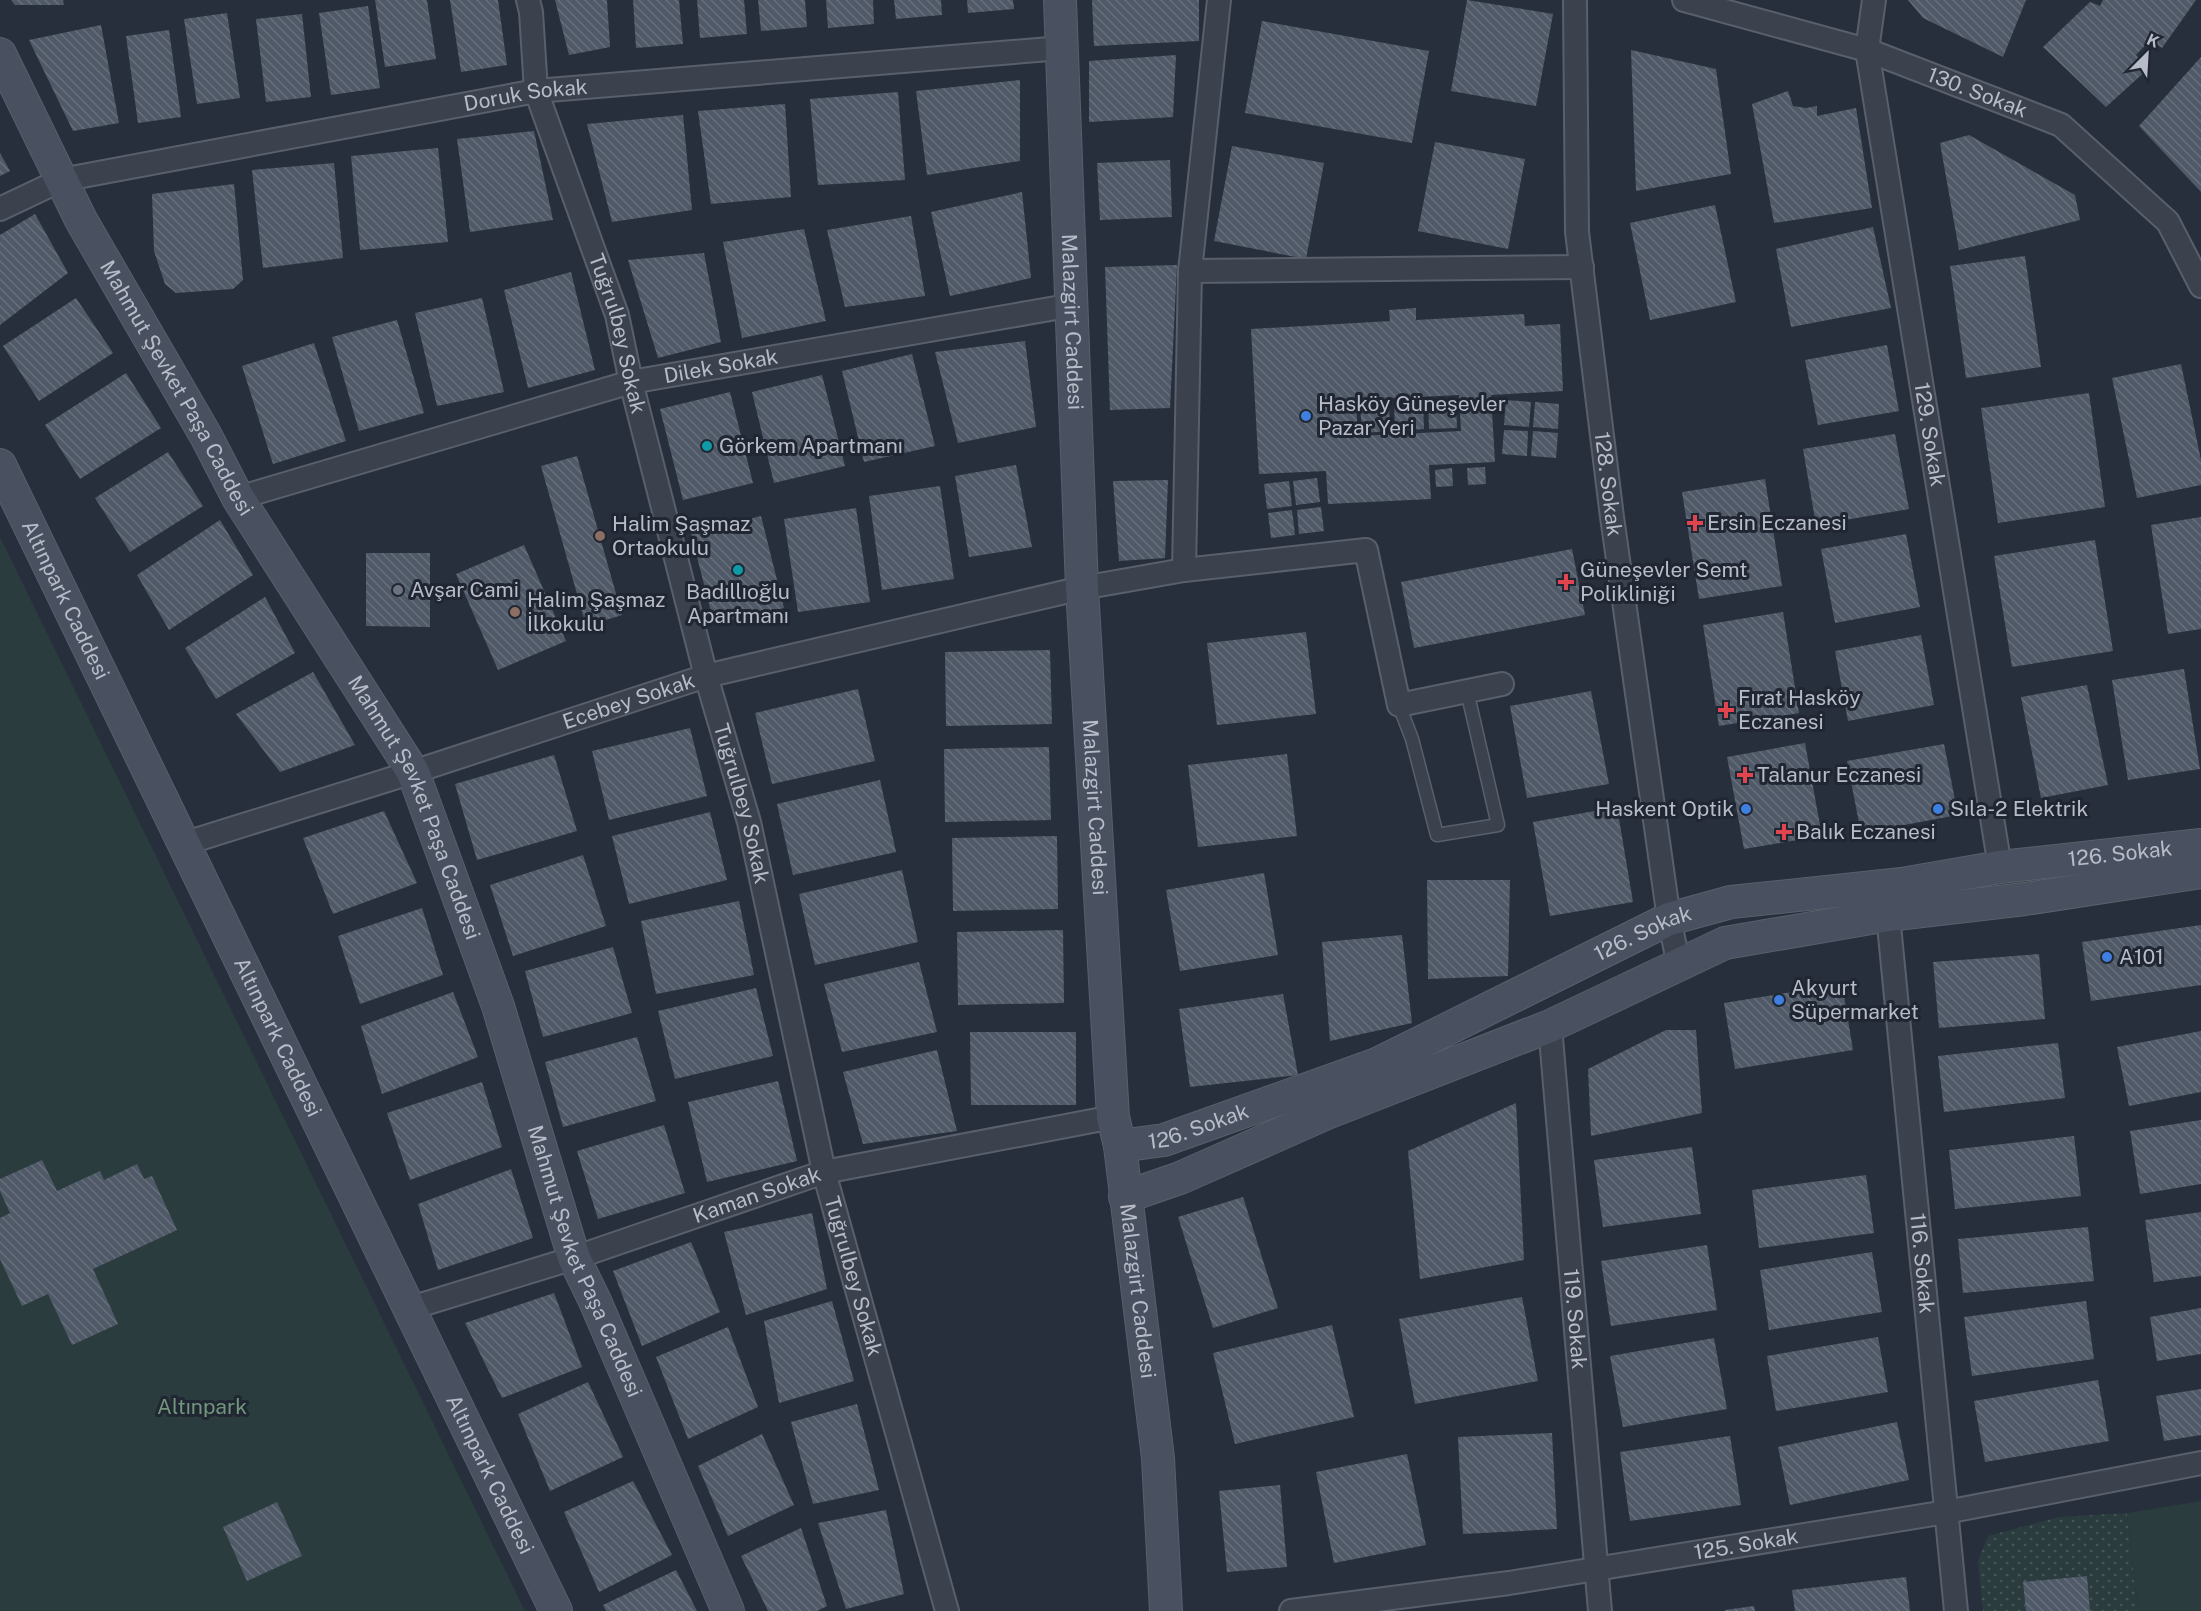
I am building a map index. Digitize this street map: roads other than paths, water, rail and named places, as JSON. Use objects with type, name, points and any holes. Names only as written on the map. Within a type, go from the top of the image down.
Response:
[{"type":"street","name":"Tuğrulbey Sokak","points":[[528,0],[531,12],[536,91],[617,315],[631,382],[705,676],[749,822],[824,1172],[947,1611]]},
{"type":"street","name":"Malazgirt Caddesi","points":[[1060,0],[1082,588],[1113,1116],[1120,1146],[1158,1458],[1166,1611]]},
{"type":"street","points":[[1184,570],[1190,271],[1219,0]]},
{"type":"street","name":"128. Sokak","points":[[1575,0],[1577,232],[1612,517],[1669,919],[1679,965]]},
{"type":"street","name":"130. Sokak","points":[[1684,0],[1867,50],[2061,125],[2168,222],[2201,286]]},
{"type":"street","name":"129. Sokak","points":[[1874,0],[1867,50],[2000,867]]},
{"type":"street","name":"Doruk Sokak","points":[[0,209],[61,180],[536,91],[1062,48]]},
{"type":"street","name":"Mahmut Şevket Paşa Caddesi","points":[[0,54],[81,220],[206,436],[238,498],[413,772],[498,1006],[574,1258],[595,1301],[728,1611]]},
{"type":"street","points":[[1190,271],[1581,267]]},
{"type":"street","name":"Dilek Sokak","points":[[238,498],[631,382],[1073,305]]},
{"type":"street","name":"Altınpark Caddesi","points":[[0,465],[411,1308],[556,1611]]},
{"type":"street","name":"Ecebey Sokak","points":[[183,844],[413,772],[705,676],[1082,588],[1184,570],[1366,550],[1399,705]]},
{"type":"street","points":[[1399,705],[1502,684]]},
{"type":"street","name":"126. Sokak","points":[[1120,1146],[1164,1140],[1377,1064],[1669,919],[1731,902],[1902,884],[2000,867],[2201,845]]},
{"type":"street","name":"126. Sokak","points":[[1125,1197],[1180,1178],[1327,1113],[1550,1026],[1725,943],[1888,915],[2025,899],[2201,872]]},
{"type":"street","name":"116. Sokak","points":[[1888,915],[1956,1611]]},
{"type":"street","name":"119. Sokak","points":[[1550,1026],[1600,1611]]},
{"type":"street","name":"Kaman Sokak","points":[[411,1308],[574,1258],[824,1172],[1113,1116]]},
{"type":"street","name":"125. Sokak","points":[[1291,1611],[1509,1582],[1946,1512],[2201,1463]]},
{"type":"lane","points":[[1399,705],[1412,739],[1437,835],[1498,825],[1467,691]]},
{"type":"place","name":"Hasköy Güneşevler Pazar Yeri","points":[[1306,416]]},
{"type":"place","name":"Görkem Apartmanı","points":[[707,446]]},
{"type":"place","name":"Ersin Eczanesi","points":[[1695,523]]},
{"type":"place","name":"Halim Şaşmaz Ortaokulu","points":[[600,536]]},
{"type":"place","name":"Badıllıoğlu Apartmanı","points":[[738,570]]},
{"type":"place","name":"Güneşevler Semt Polikliniği","points":[[1566,582]]},
{"type":"place","name":"Avşar Cami","points":[[398,590]]},
{"type":"place","name":"Halim Şaşmaz İlkokulu","points":[[515,612]]},
{"type":"place","name":"Fırat Hasköy Eczanesi","points":[[1726,710]]},
{"type":"place","name":"Talanur Eczanesi","points":[[1745,775]]},
{"type":"place","name":"Haskent Optik","points":[[1746,809]]},
{"type":"place","name":"Sıla-2 Elektrik","points":[[1938,809]]},
{"type":"place","name":"Balık Eczanesi","points":[[1784,832]]},
{"type":"place","name":"A101","points":[[2107,957]]},
{"type":"place","name":"Akyurt Süpermarket","points":[[1779,1000]]},
{"type":"park label","name":"Altınpark","points":[[202,1407]]}]
